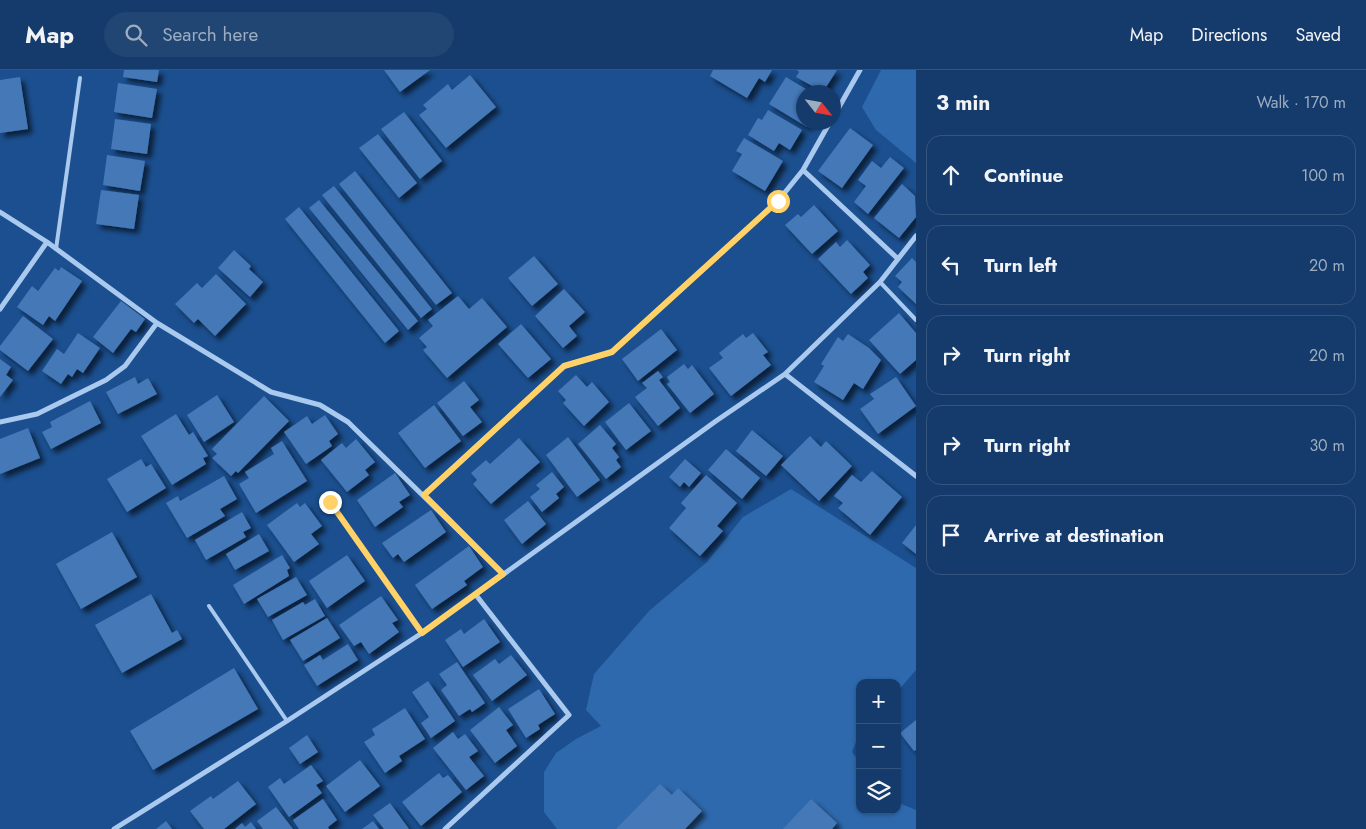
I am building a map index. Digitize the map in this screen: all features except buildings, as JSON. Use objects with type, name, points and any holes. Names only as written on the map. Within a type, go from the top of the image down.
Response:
[{"type":"street","points":[[841,104],[860,70]]},
{"type":"street","points":[[424,495],[564,366],[612,352],[778,201],[802,170],[825,130]]},
{"type":"street","points":[[802,170],[898,258]]},
{"type":"street","points":[[0,212],[47,242],[157,323],[271,392],[320,406],[348,422],[503,574]]},
{"type":"street","points":[[114,829],[287,721],[422,633],[716,421],[785,374],[880,282],[916,236]]},
{"type":"street","points":[[0,309],[47,242]]},
{"type":"street","points":[[0,422],[37,414],[106,380],[125,366],[157,323]]},
{"type":"street","points":[[785,374],[916,476]]},
{"type":"street","points":[[445,829],[569,715],[476,595]]},
{"type":"lane","points":[[56,249],[80,78]]},
{"type":"lane","points":[[880,282],[916,320]]},
{"type":"lane","points":[[330,502],[422,633]]},
{"type":"lane","points":[[209,606],[287,721]]},
{"type":"shaded area","points":[[881,70],[916,70],[916,163],[876,130],[862,107]]},
{"type":"shaded area","points":[[791,489],[916,568],[916,670],[901,687],[901,679],[856,679],[856,742],[852,752],[856,758],[856,814],[901,814],[901,804],[916,810],[916,829],[557,829],[544,812],[544,772],[556,753],[576,739],[601,726],[586,710],[594,674],[649,611],[707,562],[743,517]]},
{"type":"route","points":[[330,502],[422,633],[503,574],[424,495],[564,366],[612,352],[778,201]]}]
